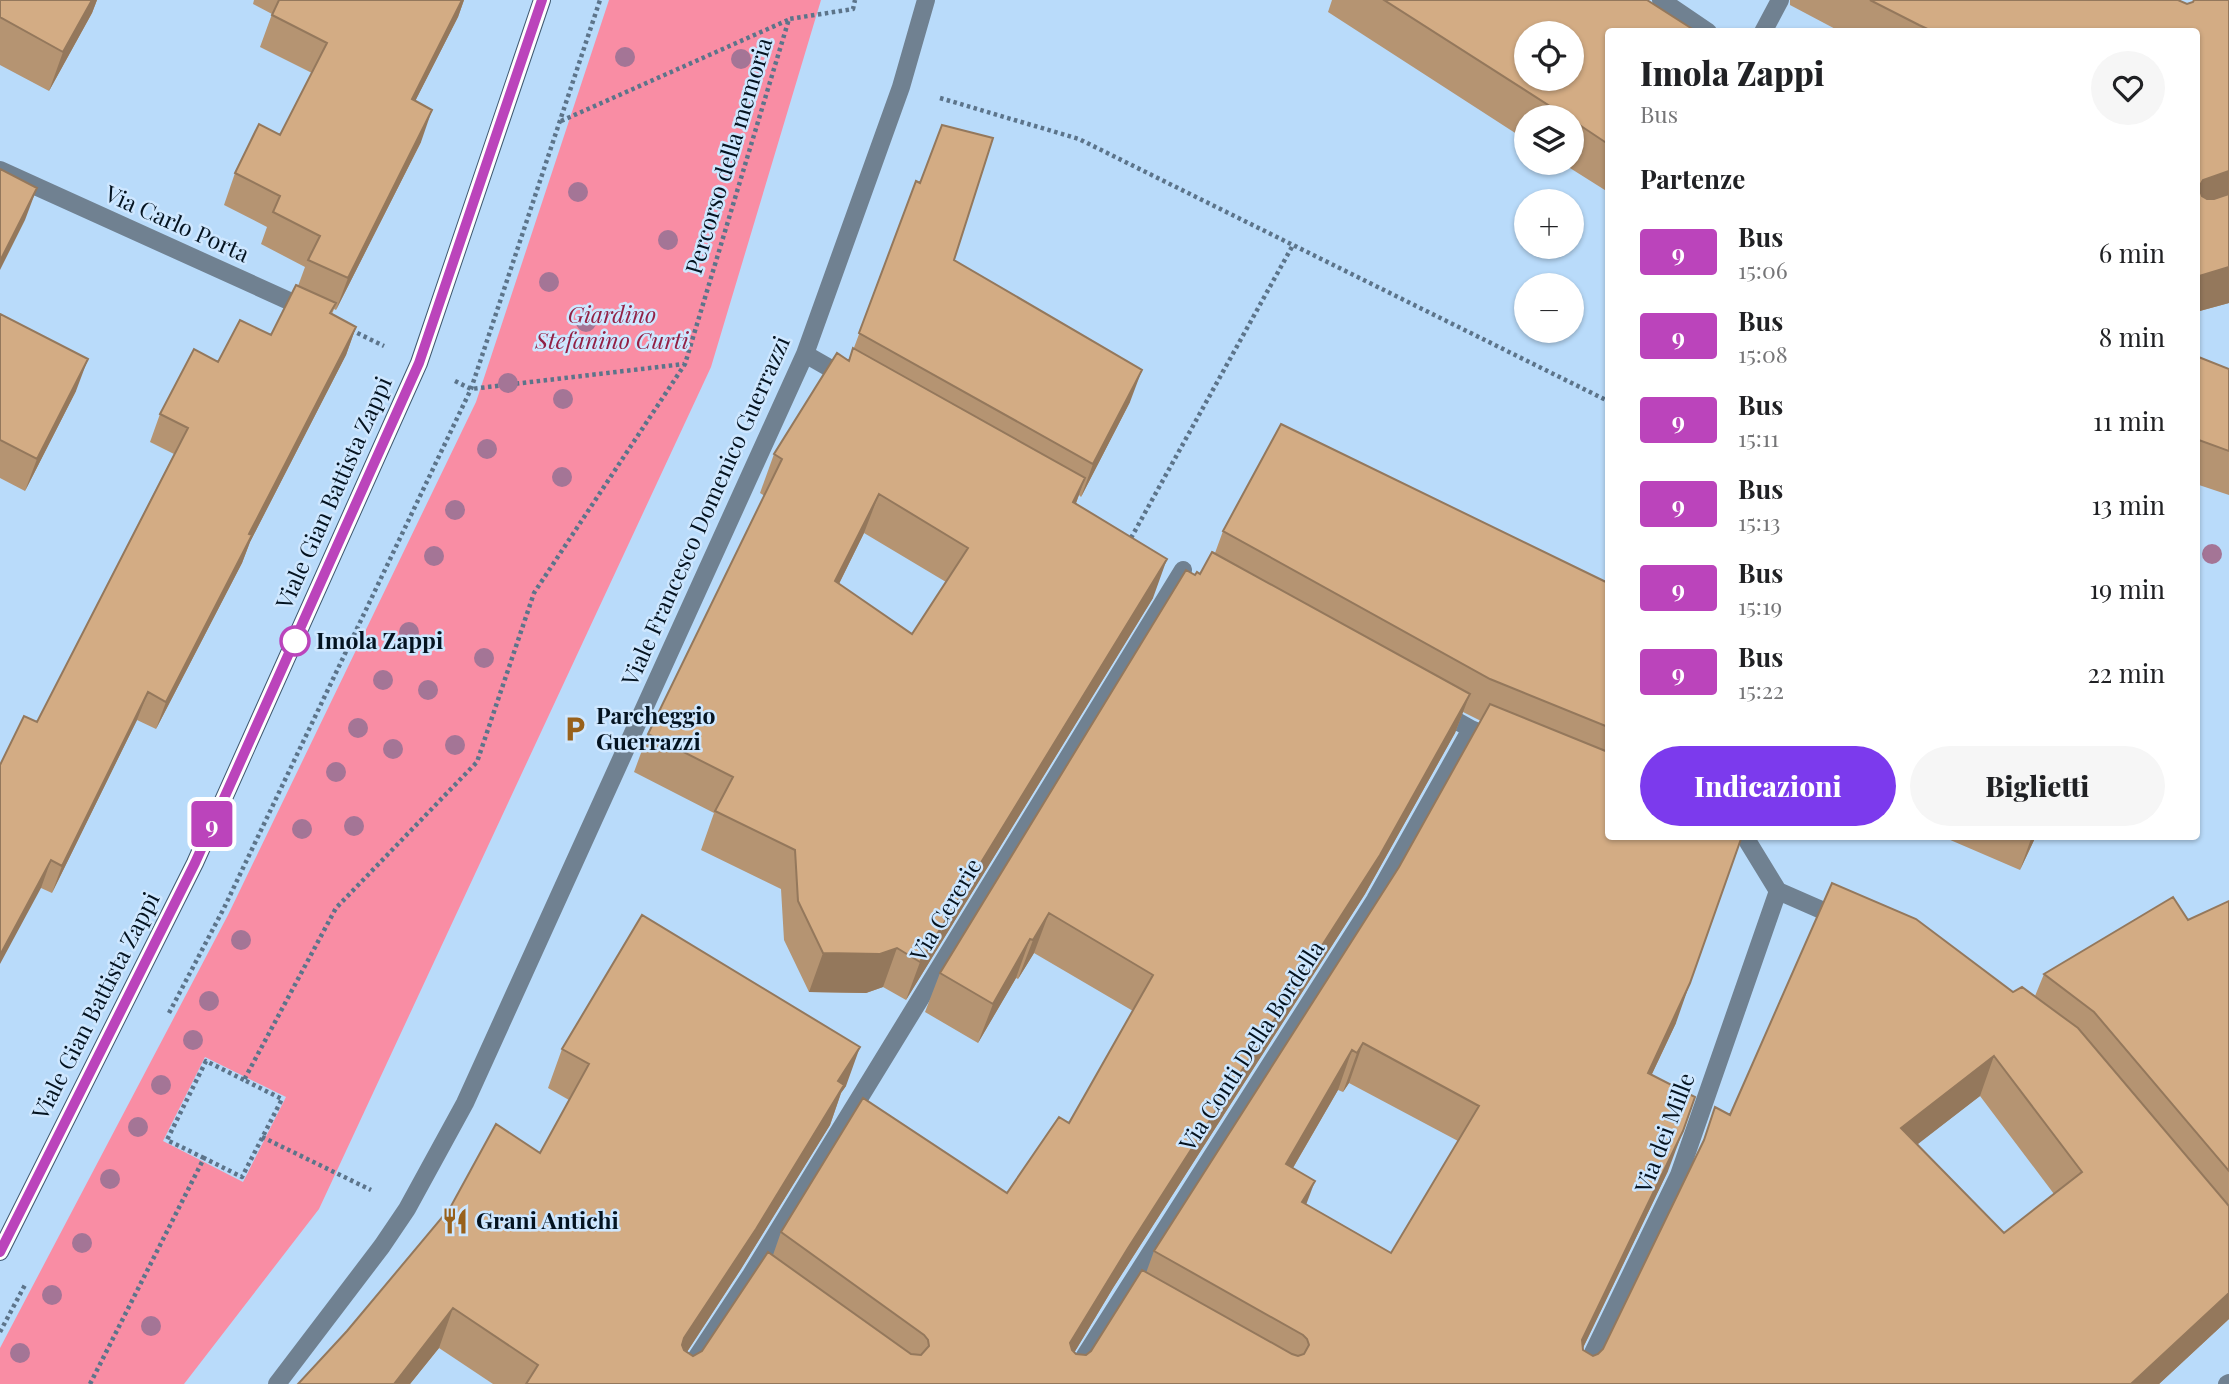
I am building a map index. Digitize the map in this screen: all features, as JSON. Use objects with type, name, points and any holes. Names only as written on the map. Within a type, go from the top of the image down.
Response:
[{"type":"street","name":"Viale Gian Battista Zappi","points":[[0,1252],[195,863],[419,363],[542,0]]},
{"type":"street","name":"Viale Francesco Domenico Guerrazzi","points":[[277,1384],[407,1209],[465,1102],[805,354],[901,87],[926,0]]},
{"type":"street","points":[[1661,0],[1702,28]]},
{"type":"street","points":[[1765,28],[1780,0]]},
{"type":"street","name":"Via Carlo Porta","points":[[0,170],[322,316]]},
{"type":"street","points":[[805,354],[865,388]]},
{"type":"street","name":"Via Cererie","points":[[679,1384],[756,1279],[1189,573],[1131,538]]},
{"type":"street","points":[[1423,702],[1471,729],[1508,744]]},
{"type":"street","name":"Via Conti Della Bordella","points":[[1067,1384],[1129,1297],[1375,900],[1471,729]]},
{"type":"street","points":[[1745,840],[1778,891],[1854,924]]},
{"type":"street","name":"Via dei Mille","points":[[1578,1384],[1679,1175],[1778,891]]},
{"type":"path","name":"Percorso della memoria","points":[[244,1080],[336,908],[477,762],[534,593],[685,364],[789,19],[853,9],[855,0]]},
{"type":"path","points":[[561,121],[789,19]]},
{"type":"path","points":[[901,87],[1079,139],[1605,400]]},
{"type":"path","points":[[1131,538],[1293,245]]},
{"type":"path","points":[[471,388],[685,364]]},
{"type":"path","points":[[206,1061],[244,1080],[282,1099],[242,1177],[167,1140],[206,1061]]},
{"type":"path","points":[[262,1137],[407,1209]]},
{"type":"path","points":[[90,1384],[204,1158]]},
{"type":"green space","name":"Giardino Stefanino Curti","points":[[609,0],[821,0],[711,367],[319,1209],[184,1384],[0,1384],[0,1348],[228,915],[476,402]],"holes":[[[205,1057],[286,1097],[243,1182],[163,1141]]]},
{"type":"building","points":[[0,0],[92,0],[63,52],[0,17]]},
{"type":"building","points":[[279,0],[462,0],[412,99],[432,110],[348,278],[308,260],[320,236],[273,212],[280,196],[235,173],[259,124],[280,135],[327,43],[272,15]]},
{"type":"building","points":[[1384,0],[1647,0],[1691,28],[1605,28],[1605,142],[1584,128],[1584,105],[1548,105],[1526,91],[1584,91],[1584,21],[1514,21],[1514,83]]},
{"type":"building","points":[[1870,0],[2178,0],[2187,4],[2194,0],[2229,0],[2229,171],[2203,180],[2200,185],[2200,28],[1926,28]]},
{"type":"building","points":[[942,125],[993,138],[954,260],[1142,370],[1093,464],[859,333],[916,181],[920,183]]},
{"type":"building","points":[[0,169],[37,188],[0,261]]},
{"type":"building","points":[[2200,190],[2202,196],[2207,199],[2229,194],[2229,267],[2200,276]]},
{"type":"building","points":[[296,285],[336,303],[330,313],[356,327],[166,702],[148,692],[62,866],[51,860],[0,955],[0,765],[24,716],[37,722],[188,428],[160,414],[194,349],[218,362],[240,320],[271,335]]},
{"type":"building","points":[[0,314],[88,359],[37,459],[0,440]]},
{"type":"building","points":[[853,348],[1085,478],[1073,502],[1167,559],[920,962],[897,948],[880,954],[823,953],[798,901],[795,850],[715,811],[733,777],[648,734],[782,459],[774,454],[837,353],[849,361]],"holes":[[[879,494],[968,548],[912,634],[835,581]]]},
{"type":"building","points":[[2200,358],[2229,369],[2229,451],[2200,440]]},
{"type":"building","points":[[1281,424],[1605,582],[1605,726],[1490,679],[1223,531]]},
{"type":"building","points":[[1212,552],[1470,694],[1380,855],[1070,1343],[1076,1354],[1086,1355],[1091,1351],[1142,1270],[1292,1354],[1304,1354],[1309,1345],[1303,1335],[1154,1251],[1399,867],[1490,704],[1605,751],[1605,840],[1741,840],[1690,983],[1648,1073],[1695,1097],[1683,1131],[1582,1340],[1583,1350],[1593,1356],[1603,1349],[1704,1140],[1715,1107],[1730,1115],[1832,883],[1916,919],[2013,992],[2022,987],[2078,1028],[2229,1206],[2229,1293],[2131,1384],[526,1384],[538,1365],[453,1308],[394,1384],[298,1384],[347,1331],[450,1208],[496,1124],[540,1153],[589,1064],[562,1049],[642,915],[860,1047],[838,1081],[844,1085],[756,1229],[684,1338],[684,1350],[693,1356],[702,1351],[768,1252],[911,1354],[921,1355],[929,1346],[924,1335],[781,1232],[863,1098],[1007,1193],[1059,1117],[1069,1123],[1153,975],[1049,913],[1033,940],[1030,939],[993,1004],[940,973],[1186,570],[1195,575],[1197,572],[1200,574]],"holes":[[[1363,1043],[1479,1106],[1391,1253],[1302,1202],[1315,1181],[1286,1164],[1352,1050],[1357,1053]],[[1994,1056],[2082,1172],[2004,1233],[1901,1128]]]},
{"type":"building","points":[[2173,897],[2188,920],[2229,901],[2229,1171],[2094,1012],[2044,974]]},
{"type":"bus line","name":"9","points":[[0,1252],[195,863],[419,363],[542,0]]},
{"type":"place","name":"Imola Zappi","points":[[295,641]]},
{"type":"place","name":"Parcheggio Guerrazzi","points":[[575,729]]},
{"type":"place","name":"Grani Antichi","points":[[455,1221]]}]
